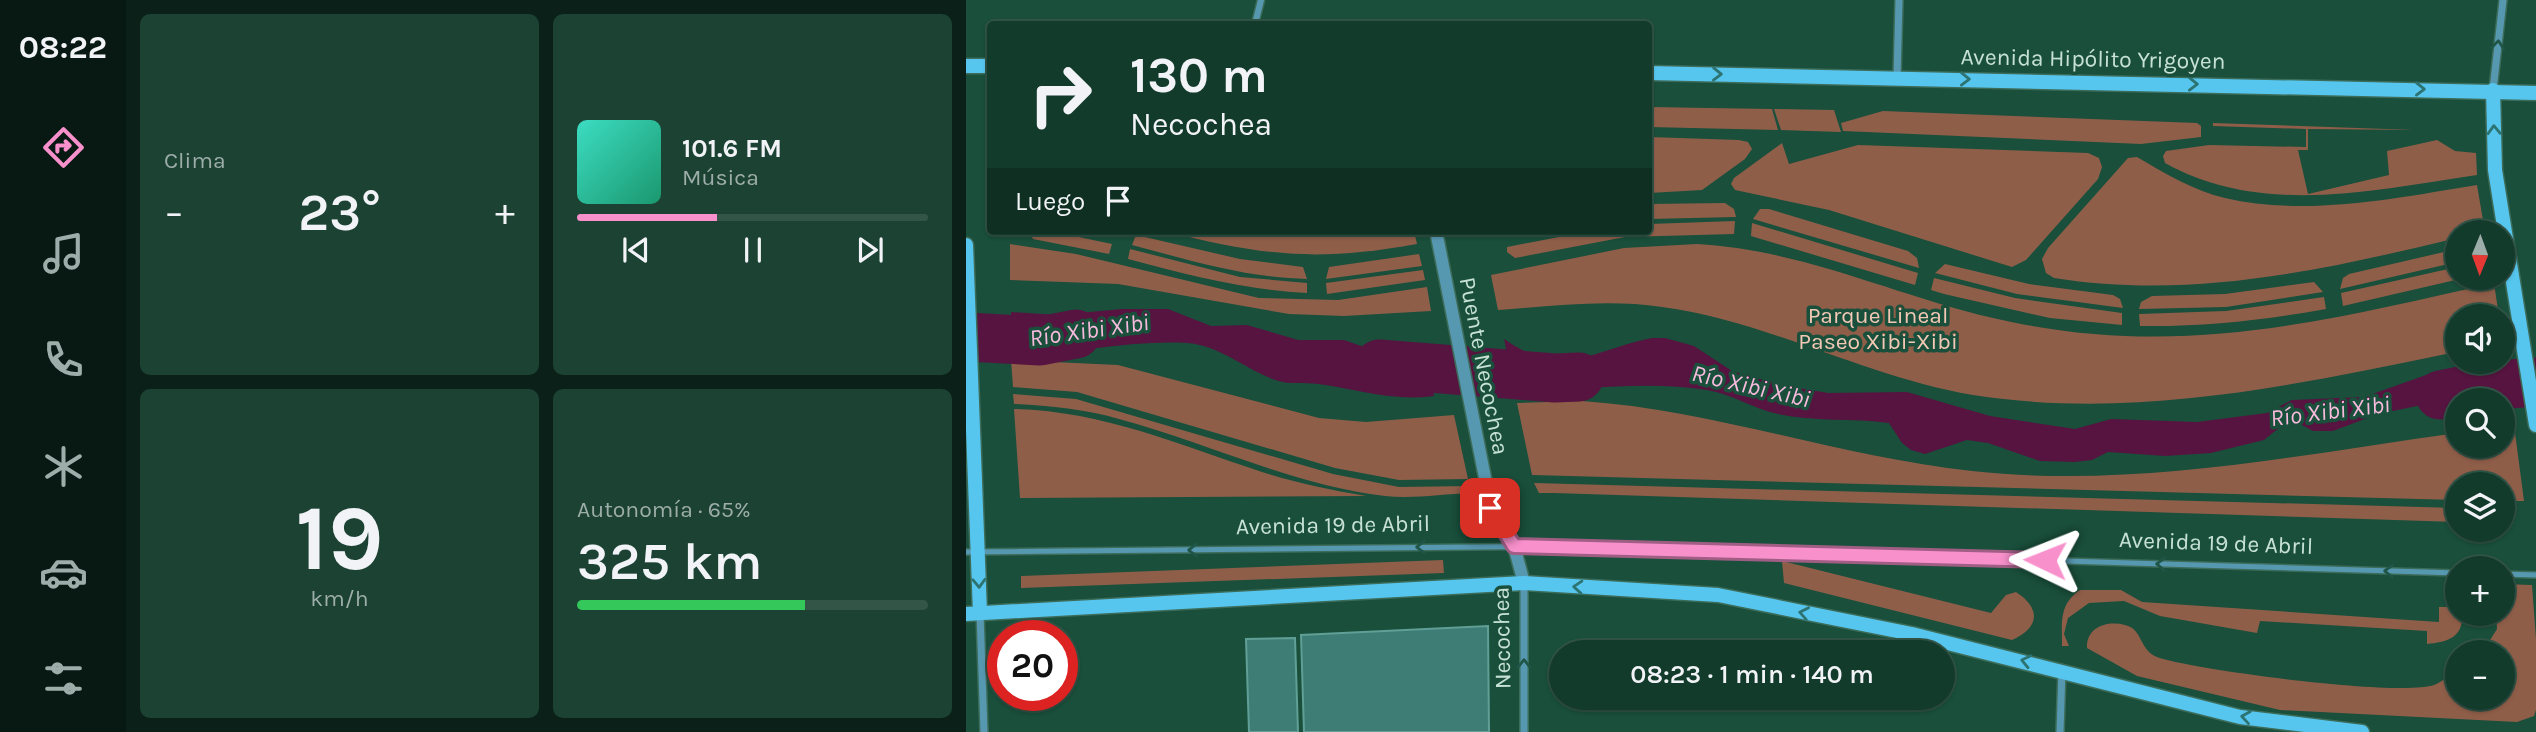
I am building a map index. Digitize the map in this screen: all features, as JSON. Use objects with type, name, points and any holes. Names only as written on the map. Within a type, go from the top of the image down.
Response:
[{"type":"main road","points":[[966,66],[987,66]]},
{"type":"main road","name":"Avenida Hipólito Yrigoyen","points":[[1652,73],[2536,93]]},
{"type":"main road","points":[[2493,90],[2495,170],[2536,425]]},
{"type":"main road","points":[[966,244],[976,526],[972,552],[973,614],[1524,583],[1718,595],[1912,634],[2062,669],[2150,696],[2240,717],[2362,732]]},
{"type":"street","points":[[1256,21],[1261,0]]},
{"type":"street","points":[[1897,78],[1899,0]]},
{"type":"street","points":[[2493,90],[2503,0]]},
{"type":"street","name":"Puente Necochea","points":[[1437,235],[1490,508]]},
{"type":"street","name":"Necochea","points":[[1490,508],[1514,546],[1524,583],[1524,732]]},
{"type":"street","points":[[973,614],[984,732]]},
{"type":"street","points":[[2060,732],[2062,669]]},
{"type":"lane","name":"Avenida 19 de Abril","points":[[972,552],[1514,546],[2445,573]]},
{"type":"lane","points":[[2515,574],[2536,575]]},
{"type":"green space","points":[[1652,107],[1772,109],[1778,130],[1652,127]]},
{"type":"green space","points":[[1774,109],[1834,110],[1841,132],[1781,130]]},
{"type":"green space","points":[[1883,111],[2197,123],[2201,126],[2201,137],[2141,144],[1843,131],[1841,123]]},
{"type":"green space","points":[[2213,123],[2415,130],[2308,129],[2308,150],[2298,150],[2308,194],[2389,175],[2387,151],[2437,140],[2455,151],[2476,153],[2477,175],[2358,192],[2318,195],[2279,194],[2240,190],[2202,180],[2165,163],[2163,156],[2166,151],[2209,145],[2306,147],[2306,129],[2213,126]]},
{"type":"green space","points":[[1652,137],[1748,142],[1752,149],[1745,159],[1702,190],[1652,193]]},
{"type":"green space","name":"Parque Lineal Paseo Xibi-Xibi","points":[[1782,143],[1789,164],[1858,145],[2088,153],[2099,158],[2102,167],[2098,179],[2026,260],[2012,267],[1829,210],[1735,190],[1731,184],[1734,178]]},
{"type":"green space","points":[[2137,157],[2202,191],[2225,198],[2288,206],[2351,204],[2477,185],[2483,220],[2445,220],[2445,241],[2307,271],[2257,278],[2156,286],[2054,278],[2046,273],[2042,259],[2048,248],[2128,158]]},
{"type":"green space","points":[[1725,203],[1734,209],[1736,217],[1652,219],[1652,204]]},
{"type":"green space","name":"Parque Lineal Paseo Xibi-Xibi","points":[[1760,209],[1769,209],[1908,251],[1917,258],[1919,268],[1753,219]]},
{"type":"green space","points":[[1735,221],[1734,234],[1625,237],[1515,258],[1507,252],[1507,247],[1569,235],[1652,235],[1652,224]]},
{"type":"green space","name":"Parque Lineal Paseo Xibi-Xibi","points":[[1752,223],[1918,273],[1915,285],[1751,236]]},
{"type":"green space","points":[[1031,235],[1069,235],[1112,244],[1109,254],[1033,239]]},
{"type":"green space","points":[[1136,235],[1240,259],[1303,267],[1307,279],[1240,272],[1197,262],[1132,245]]},
{"type":"green space","points":[[1182,235],[1415,235],[1417,244],[1349,253],[1290,254]]},
{"type":"green space","points":[[1010,244],[1076,254],[1259,298],[1338,300],[1427,287],[1431,311],[1344,316],[1289,314],[1118,284],[1010,280]]},
{"type":"green space","name":"Parque Lineal Paseo Xibi-Xibi","points":[[1697,244],[1736,248],[1847,274],[1993,318],[2060,330],[2123,336],[2185,336],[2306,323],[2462,290],[2495,290],[2497,304],[2445,304],[2445,354],[2270,388],[2211,396],[2093,404],[2033,402],[1933,387],[1740,324],[1662,307],[1601,303],[1498,310],[1491,275],[1624,248]]},
{"type":"green space","points":[[1130,249],[1240,277],[1307,283],[1307,293],[1239,285],[1173,271],[1128,259]]},
{"type":"green space","points":[[2445,252],[2445,265],[2340,289],[2343,278],[2349,274]]},
{"type":"green space","points":[[1419,254],[1422,266],[1326,279],[1329,267]]},
{"type":"green space","name":"Parque Lineal Paseo Xibi-Xibi","points":[[1945,264],[2029,284],[2113,295],[2120,299],[2123,308],[2017,294],[1935,273]]},
{"type":"green space","points":[[1423,270],[1425,280],[1327,294],[1326,283]]},
{"type":"green space","points":[[2445,270],[2445,282],[2343,306],[2341,293]]},
{"type":"green space","name":"Parque Lineal Paseo Xibi-Xibi","points":[[1934,278],[2015,298],[2122,313],[2122,325],[2050,318],[1944,294],[1931,290]]},
{"type":"green space","points":[[2314,282],[2323,292],[2226,307],[2139,309],[2141,302],[2152,296],[2225,294]]},
{"type":"green space","points":[[2324,297],[2326,309],[2303,313],[2210,324],[2140,326],[2139,314],[2226,311]]},
{"type":"green space","points":[[1011,360],[1118,365],[1319,418],[1366,422],[1454,415],[1468,479],[1399,480],[1335,468],[1077,392],[1013,387]]},
{"type":"green space","points":[[1013,394],[1076,399],[1333,474],[1399,487],[1469,486],[1471,493],[1396,497],[1351,491],[1284,473],[1106,416],[1067,408],[1014,404]]},
{"type":"green space","points":[[1582,401],[1631,406],[1729,423],[1923,464],[2033,475],[2155,473],[2445,435],[2445,458],[2515,458],[2515,433],[2524,501],[2515,501],[2515,472],[2445,472],[2445,500],[1532,475],[1517,403]]},
{"type":"green space","points":[[1014,409],[1047,411],[1110,423],[1275,476],[1366,496],[1020,498]]},
{"type":"green space","points":[[1534,483],[2445,508],[2445,522],[1539,493]]},
{"type":"green space","points":[[1443,560],[1444,573],[1021,588],[1021,576]]},
{"type":"green space","points":[[1782,561],[1991,613],[2006,595],[2016,592],[2030,605],[2034,618],[2028,630],[2012,640],[1784,583]]},
{"type":"green space","points":[[2515,584],[2532,585],[2536,639],[2536,710],[2534,716],[2517,722],[2280,710],[2137,676],[2087,648],[2090,635],[2099,627],[2125,625],[2135,631],[2151,654],[2178,662],[2252,675],[2382,688],[2414,688],[2434,685],[2445,679],[2445,710],[2515,710],[2515,640],[2490,640],[2497,626],[2515,626]]},
{"type":"green space","points":[[2080,590],[2121,590],[2142,602],[2439,622],[2439,607],[2445,607],[2445,626],[2461,626],[2452,637],[2427,644],[2427,631],[2260,621],[2257,633],[2160,616],[2124,601],[2089,603],[2068,618],[2064,634],[2069,646],[2062,646],[2063,614],[2073,595]]},
{"type":"water","points":[[1122,309],[1168,309],[1211,326],[1247,325],[1298,340],[1344,340],[1390,356],[1431,354],[1449,393],[1415,398],[1399,397],[1318,384],[1280,382],[1210,348],[1187,343],[1011,355],[1011,312],[1057,315]]},
{"type":"water","points":[[1665,338],[1694,346],[1732,371],[1781,385],[1828,393],[1907,392],[1990,416],[2075,429],[2111,419],[2197,422],[2267,413],[2292,400],[2364,397],[2426,375],[2502,374],[2502,388],[2445,388],[2445,405],[2422,405],[2378,414],[2333,431],[2313,431],[2298,423],[2285,423],[2264,440],[2211,453],[2165,456],[2108,452],[2092,460],[2040,461],[1988,443],[1967,440],[1925,454],[1911,450],[1902,443],[1889,423],[1819,419],[1769,412],[1707,390],[1635,386],[1515,391],[1504,339],[1544,358],[1561,360],[1631,343]]},
{"type":"pier","points":[[1440,345],[1453,393],[1435,400],[1425,352]]},
{"type":"pier","points":[[2494,374],[2510,374],[2512,388],[2496,388]]},
{"type":"building","points":[[1488,626],[1489,732],[1304,732],[1301,635]]},
{"type":"building","points":[[1295,638],[1298,732],[1249,732],[1246,639]]},
{"type":"waterway","name":"Río Xibi Xibi","points":[[966,337],[1040,341],[1076,334]]},
{"type":"waterway","name":"Río Xibi Xibi","points":[[1379,364],[1555,378],[1579,377]]},
{"type":"waterway","name":"Río Xibi Xibi","points":[[2440,395],[2485,386],[2536,382]]},
{"type":"route","points":[[1490,508],[1514,546],[2045,560]]}]
